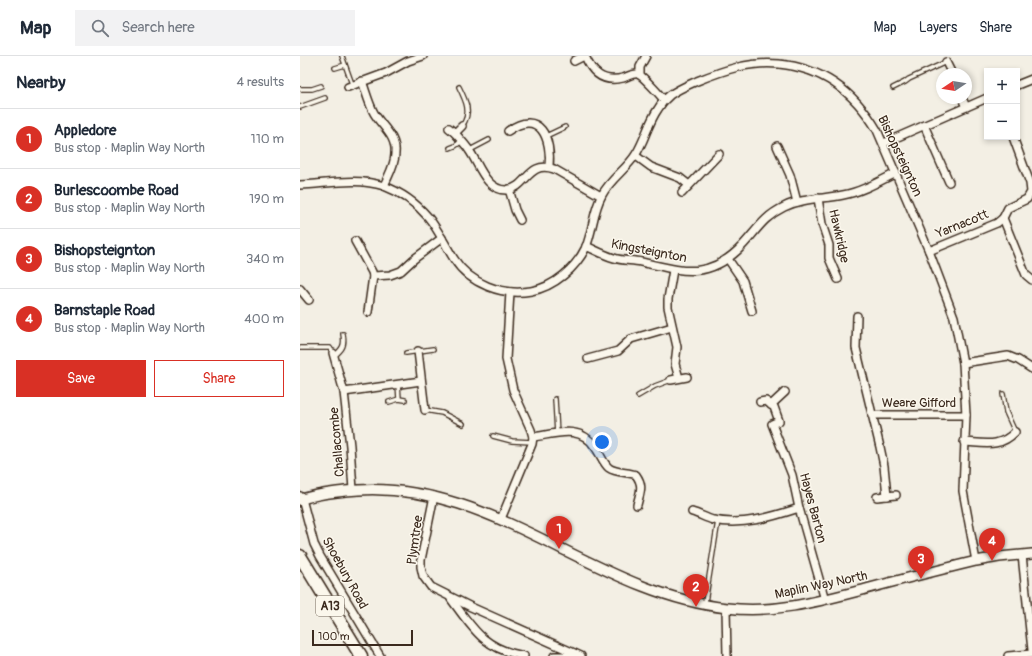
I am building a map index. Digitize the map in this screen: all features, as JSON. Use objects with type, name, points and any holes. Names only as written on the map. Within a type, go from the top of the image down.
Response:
[{"type":"main road","name":"A13","points":[[300,556],[361,656]]},
{"type":"street","points":[[350,86],[386,73],[408,61],[423,56]]},
{"type":"street","points":[[574,60],[584,56],[592,70],[604,77],[619,79],[634,74],[640,75],[664,100]]},
{"type":"street","points":[[640,75],[640,67],[646,56]]},
{"type":"street","name":"Bishopsteignton","points":[[300,185],[362,181],[384,186],[407,198],[428,217],[457,264],[469,275],[484,285],[510,292],[531,291],[544,287],[571,268],[586,246],[594,215],[601,196],[609,184],[636,156],[652,117],[664,100],[682,87],[723,71],[746,65],[779,60],[789,65],[812,72],[831,81],[854,98],[870,118],[884,143],[929,250],[954,317],[963,363],[966,415],[963,491],[976,561]]},
{"type":"street","points":[[946,62],[949,68]]},
{"type":"street","points":[[1020,84],[1032,79]]},
{"type":"street","points":[[362,81],[374,113],[391,135],[395,148],[396,154],[384,186]]},
{"type":"street","points":[[884,143],[984,99]]},
{"type":"street","points":[[508,131],[522,123],[531,123],[538,126],[546,136],[549,147],[549,167]]},
{"type":"street","points":[[924,125],[949,182]]},
{"type":"street","points":[[455,133],[462,126]]},
{"type":"street","points":[[449,128],[470,150],[490,184],[494,188],[500,190],[509,189],[517,185],[535,169],[544,166],[549,167],[601,196]]},
{"type":"street","name":"Yarnacott","points":[[929,250],[997,223],[1003,218],[1006,210],[1027,199],[1031,192],[1030,183],[1014,140]]},
{"type":"street","points":[[778,146],[790,175],[797,202]]},
{"type":"street","points":[[682,193],[719,154]]},
{"type":"street","points":[[636,156],[651,167],[680,178],[689,185]]},
{"type":"street","name":"Kingsteignton","points":[[586,246],[615,258],[673,270],[699,270],[728,259],[744,244],[766,218],[784,207],[797,202],[845,195],[896,173]]},
{"type":"street","points":[[509,189],[515,210],[520,220]]},
{"type":"street","name":"Hawkridge","points":[[818,198],[822,224],[829,245],[829,258],[838,279]]},
{"type":"street","points":[[508,213],[515,210]]},
{"type":"street","name":"Yarnacott","points":[[1003,218],[1026,275],[1032,280]]},
{"type":"street","points":[[373,276],[390,276],[397,273],[406,267],[414,258],[442,238]]},
{"type":"street","points":[[355,241],[373,276],[368,312]]},
{"type":"street","points":[[728,259],[743,281],[752,311]]},
{"type":"street","points":[[673,270],[668,299],[672,327],[677,347],[675,364],[679,378]]},
{"type":"street","points":[[300,289],[309,300]]},
{"type":"street","points":[[502,519],[532,439],[531,430],[513,390],[506,359],[510,292]]},
{"type":"street","name":"Weare Gifford","points":[[857,316],[856,348],[884,466],[887,496]]},
{"type":"street","points":[[588,359],[614,352],[631,338],[672,327]]},
{"type":"street","points":[[418,351],[425,410]]},
{"type":"street","name":"Challacombe","points":[[334,355],[344,392],[353,490]]},
{"type":"street","points":[[963,363],[1008,356],[1018,360],[1032,369]]},
{"type":"street","points":[[671,380],[687,377]]},
{"type":"street","name":"Challacombe","points":[[344,392],[421,380]]},
{"type":"street","points":[[760,402],[766,401],[771,405],[785,392]]},
{"type":"street","name":"Hayes Barton","points":[[771,405],[774,408],[779,421],[772,424],[792,475],[799,508],[824,600]]},
{"type":"street","name":"Weare Gifford","points":[[872,415],[966,415]]},
{"type":"street","points":[[532,439],[575,432],[584,435],[591,441],[609,468],[636,475],[642,487],[637,505]]},
{"type":"street","points":[[964,442],[989,444],[996,443],[1008,439],[1015,432]]},
{"type":"street","name":"Maplin Way North","points":[[301,498],[353,490],[409,491],[434,496],[470,506],[502,519],[630,581],[678,599],[726,608],[758,610],[806,604],[976,561],[1032,554]]},
{"type":"street","points":[[876,497],[896,495]]},
{"type":"street","name":"Plymtree","points":[[434,496],[421,560],[423,576],[431,587],[471,607],[581,656]]},
{"type":"street","name":"Shoebury Road","points":[[301,498],[314,544],[320,556],[380,656]]},
{"type":"street","points":[[692,512],[713,520],[743,522],[770,517],[799,508]]},
{"type":"street","points":[[1022,555],[1030,612],[1032,650]]},
{"type":"street","name":"Plymtree","points":[[450,597],[472,629],[487,643],[502,651],[524,656]]},
{"type":"street","points":[[463,616],[471,607]]},
{"type":"street","points":[[726,608],[727,656]]},
{"type":"street","points":[[557,656],[559,646]]},
{"type":"street","points":[[1008,656],[1032,654]]},
{"type":"street","name":"Plymtree","points":[[554,656],[581,656]]},
{"type":"lane","points":[[342,56],[350,86]]},
{"type":"lane","points":[[893,88],[946,62]]},
{"type":"lane","points":[[335,68],[345,65]]},
{"type":"lane","points":[[300,89],[321,86]]},
{"type":"lane","points":[[459,87],[468,109],[467,120],[462,126]]},
{"type":"lane","points":[[300,107],[325,98]]},
{"type":"lane","points":[[546,136],[565,127]]},
{"type":"lane","points":[[470,150],[489,140]]},
{"type":"lane","points":[[450,148],[462,141]]},
{"type":"lane","points":[[300,348],[330,348],[334,355],[342,351],[344,346],[343,334]]},
{"type":"lane","points":[[406,352],[433,349]]},
{"type":"lane","points":[[638,396],[671,380]]},
{"type":"lane","points":[[398,384],[399,399]]},
{"type":"lane","points":[[1003,394],[1006,412],[1015,432]]},
{"type":"lane","points":[[389,402],[399,399],[405,400]]},
{"type":"lane","points":[[555,399],[557,434]]},
{"type":"lane","points":[[425,410],[442,413],[463,424]]},
{"type":"lane","points":[[493,436],[512,441],[532,439]]},
{"type":"lane","points":[[704,604],[718,520]]},
{"type":"place","name":"Appledore","points":[[559,549]]},
{"type":"place","name":"Barnstaple Road","points":[[992,561]]},
{"type":"place","name":"Bishopsteignton","points":[[921,579]]},
{"type":"place","name":"Burlescoombe Road","points":[[696,607]]}]
